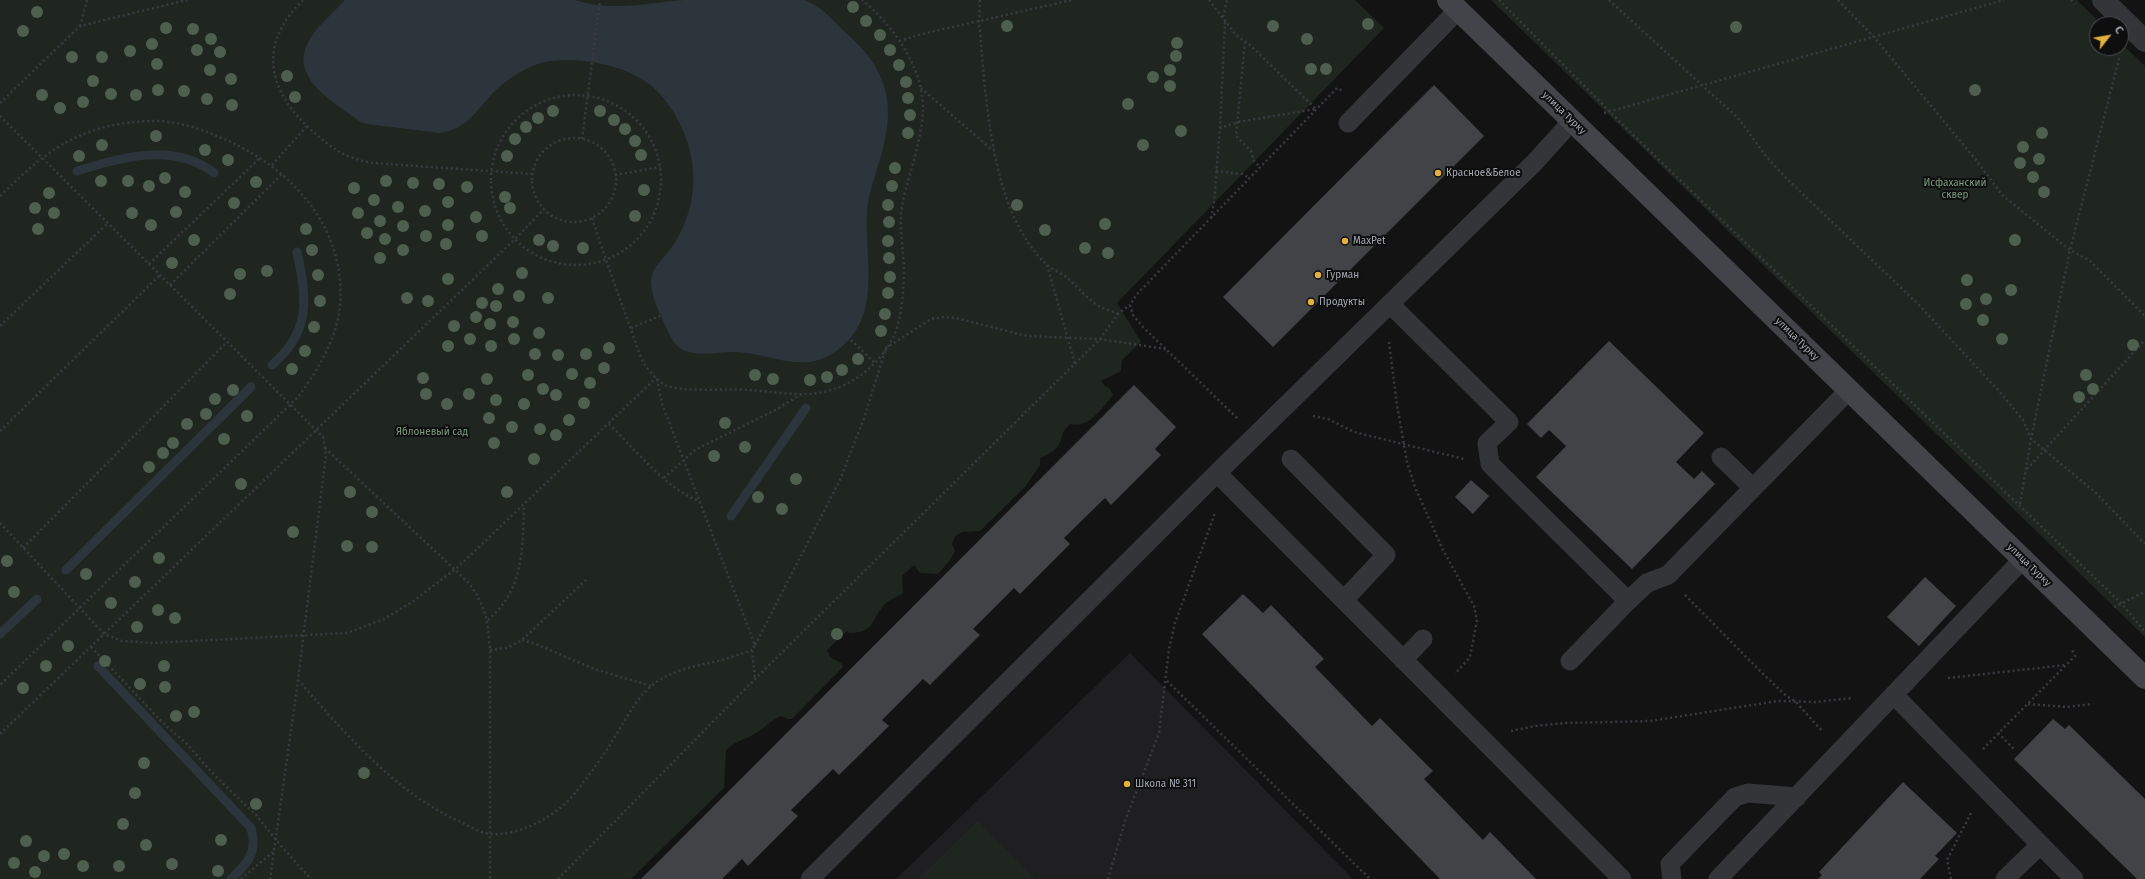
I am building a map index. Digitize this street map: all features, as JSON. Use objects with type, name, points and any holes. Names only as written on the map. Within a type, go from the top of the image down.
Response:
[{"type":"street","points":[[2102,0],[2145,41]]},
{"type":"street","name":"улица Турку","points":[[1453,5],[2145,678]]},
{"type":"lane","points":[[1348,123],[1453,5]]},
{"type":"lane","points":[[810,879],[1217,474],[1534,163],[1572,121]]},
{"type":"lane","points":[[1390,304],[1509,422],[1487,443],[1490,464],[1628,601]]},
{"type":"lane","points":[[1570,662],[1647,583],[1668,575],[1849,390]]},
{"type":"lane","points":[[1721,457],[1753,488]]},
{"type":"lane","points":[[1291,459],[1386,555],[1344,600]]},
{"type":"lane","points":[[1217,474],[1622,879]]},
{"type":"lane","points":[[1718,879],[2024,559]]},
{"type":"lane","points":[[1403,660],[1423,639]]},
{"type":"lane","points":[[1894,695],[2074,879]]},
{"type":"lane","points":[[1672,879],[1670,864],[1735,797],[1748,793],[1797,797]]},
{"type":"lane","points":[[2005,879],[2040,845]]},
{"type":"path","points":[[80,26],[87,0]]},
{"type":"path","points":[[0,103],[80,26],[187,0]]},
{"type":"path","points":[[303,0],[284,24],[278,37],[273,67],[282,96],[288,105],[307,126],[326,143],[354,160],[491,172],[532,174]]},
{"type":"path","points":[[582,139],[600,0]]},
{"type":"path","points":[[592,218],[605,259],[645,364],[656,378],[665,385],[679,388],[747,390],[800,394],[829,391],[847,384],[874,363],[886,348],[894,333],[900,310],[904,274],[901,217],[906,184],[914,161],[923,111],[921,87],[915,71],[887,24],[862,0]]},
{"type":"path","points":[[980,0],[979,21],[993,151],[1004,189],[1016,218],[1027,241],[1046,265],[1066,277],[1099,307],[1118,314]]},
{"type":"path","points":[[899,42],[922,34],[1072,0]]},
{"type":"path","points":[[1209,0],[1236,35],[1316,109]]},
{"type":"path","points":[[1223,18],[1227,0]]},
{"type":"path","points":[[1499,0],[1611,111],[1629,131],[2020,505],[2120,603],[2145,632]]},
{"type":"path","points":[[1609,0],[1739,119],[1764,155],[1785,177],[1914,300],[1999,391],[2023,420],[2031,439],[2096,493],[2145,544]]},
{"type":"path","points":[[1838,0],[1874,37],[1976,160],[2002,195],[2070,250],[2090,261],[2145,316]]},
{"type":"path","points":[[1606,112],[1703,86],[2004,0]]},
{"type":"path","points":[[1211,218],[1220,128],[1225,21]]},
{"type":"path","points":[[1245,42],[1236,136],[1251,151],[1254,161],[1260,167]]},
{"type":"path","points":[[2020,505],[2031,439],[2070,250],[2120,56]]},
{"type":"path","points":[[921,87],[993,151]]},
{"type":"path","points":[[558,879],[754,679],[1100,339],[1118,314],[1130,305],[1137,294],[1336,88],[1369,101]]},
{"type":"path","points":[[587,95],[599,98],[621,108],[639,123],[653,144],[660,167],[658,199],[652,217],[646,228],[628,247],[605,259],[582,264],[557,262],[535,253],[515,239],[507,229],[496,208],[493,196],[491,172],[494,158],[501,140],[513,123],[523,114],[540,103],[560,96],[587,95]]},
{"type":"path","points":[[1220,128],[1238,122],[1316,109]]},
{"type":"path","points":[[0,116],[323,437],[326,454],[298,680],[270,879]]},
{"type":"path","points":[[0,196],[41,157],[60,145],[84,135],[113,126],[149,120],[174,122],[205,131],[238,144],[272,164],[282,174],[312,207],[323,225],[339,268],[340,290],[339,315],[323,357],[310,381],[290,405],[0,685]]},
{"type":"path","points":[[272,164],[307,126]]},
{"type":"path","points":[[571,138],[582,139],[592,142],[608,155],[616,175],[613,196],[608,205],[592,218],[575,222],[567,222],[558,219],[544,209],[536,199],[532,174],[535,163],[550,146],[571,138]]},
{"type":"path","points":[[149,264],[261,157]]},
{"type":"path","points":[[616,175],[660,167]]},
{"type":"path","points":[[1216,170],[1242,174],[1250,178]]},
{"type":"path","points":[[170,285],[282,174]]},
{"type":"path","points":[[0,734],[515,239],[544,209]]},
{"type":"path","points":[[0,326],[108,223]]},
{"type":"path","points":[[1046,265],[1075,364]]},
{"type":"path","points":[[0,431],[160,276]]},
{"type":"path","points":[[1390,304],[1390,356],[1404,444],[1415,487],[1443,550],[1474,606],[1477,620],[1470,657],[1438,694]]},
{"type":"path","points":[[1130,305],[1133,314],[1166,349],[1255,437]]},
{"type":"path","points":[[631,328],[660,316]]},
{"type":"path","points":[[754,679],[752,650],[840,480],[866,412],[886,348],[931,318],[943,317],[956,318],[1027,336],[1100,339],[1166,349]]},
{"type":"path","points":[[851,340],[874,363]]},
{"type":"path","points":[[2026,471],[2044,449],[2145,340]]},
{"type":"path","points":[[23,548],[227,342]]},
{"type":"path","points":[[656,378],[662,404],[754,645]]},
{"type":"path","points":[[0,522],[79,609],[104,634],[122,641],[153,643],[254,637],[303,637],[347,633],[378,622],[412,602],[455,570],[656,378]]},
{"type":"path","points":[[664,478],[695,450],[777,409],[800,394]]},
{"type":"path","points":[[1281,411],[1328,419],[1354,432],[1469,461],[1490,464]]},
{"type":"path","points":[[609,424],[664,478],[686,495],[700,501]]},
{"type":"path","points":[[325,448],[468,582],[480,598],[488,620],[490,650],[490,879]]},
{"type":"path","points":[[1108,879],[1125,820],[1159,733],[1169,649],[1174,623],[1215,515],[1217,474]]},
{"type":"path","points":[[488,620],[504,604],[514,584],[522,557],[524,504]]},
{"type":"path","points":[[1668,575],[1729,641],[1784,694],[1796,702],[1840,751]]},
{"type":"path","points":[[490,650],[507,648],[522,640],[587,579]]},
{"type":"path","points":[[2114,607],[2145,592]]},
{"type":"path","points":[[522,640],[612,675],[651,687]]},
{"type":"path","points":[[90,647],[162,722],[188,745],[215,776],[256,815],[311,879]]},
{"type":"path","points":[[298,680],[336,723],[413,795],[452,818],[490,834],[512,831],[525,827],[563,806],[584,781],[638,701],[651,687],[685,668],[717,661],[752,650]]},
{"type":"path","points":[[1964,767],[2075,656],[2072,650]]},
{"type":"path","points":[[1911,677],[1937,678],[2066,665]]},
{"type":"path","points":[[1166,681],[1370,879]]},
{"type":"path","points":[[1482,738],[1535,726],[1565,722],[1650,721],[1778,701],[1796,702],[1894,695]]},
{"type":"path","points":[[2027,704],[2067,707],[2093,704]]},
{"type":"path","points":[[1998,733],[2015,750]]},
{"type":"path","points":[[1951,879],[1947,860],[1985,788]]},
{"type":"path","points":[[241,879],[274,852]]},
{"type":"shaded area","points":[[345,0],[575,0],[588,4],[629,6],[684,0],[804,0],[817,6],[860,46],[870,59],[879,73],[884,86],[887,101],[888,117],[886,134],[871,188],[867,210],[868,285],[866,303],[862,320],[853,335],[839,349],[826,357],[814,361],[789,361],[737,352],[700,354],[684,350],[671,338],[655,303],[651,281],[656,267],[680,234],[687,218],[693,191],[692,159],[688,143],[674,113],[654,88],[644,80],[632,74],[606,65],[577,60],[543,62],[520,72],[506,82],[494,92],[471,118],[450,131],[440,133],[367,124],[361,122],[317,88],[309,77],[304,65],[304,53],[310,39],[322,23]]},
{"type":"shaded area","name":"Школа № 311","points":[[1130,653],[1353,879],[896,879]]},
{"type":"green space","name":"Яблоневый сад","points":[[0,0],[1355,0],[1384,28],[1117,303],[1141,342],[1122,360],[1121,371],[1101,381],[1110,389],[1113,395],[1099,412],[1083,424],[1070,424],[1064,432],[1058,447],[1049,454],[1040,458],[1040,465],[1025,487],[980,531],[962,532],[955,536],[952,544],[955,551],[950,560],[938,574],[920,573],[914,565],[902,576],[903,593],[886,603],[868,628],[858,632],[849,633],[847,631],[827,650],[830,657],[841,663],[843,667],[792,719],[787,719],[782,716],[778,717],[757,733],[729,747],[726,750],[724,788],[631,879],[0,879]]},
{"type":"green space","name":"Исфаханский сквер","points":[[1491,0],[2077,0],[2093,16],[2089,16],[2089,56],[2129,56],[2129,51],[2145,66],[2145,637]]},
{"type":"green space","points":[[978,821],[1035,879],[918,879]]},
{"type":"building","points":[[1434,85],[1484,136],[1273,347],[1223,297]]},
{"type":"building","points":[[1609,341],[1704,433],[1676,462],[1694,479],[1702,471],[1715,484],[1632,569],[1536,477],[1566,446],[1549,430],[1541,438],[1527,424]]},
{"type":"building","points":[[1134,385],[1176,427],[1155,449],[1161,455],[1111,505],[1105,498],[1064,538],[1070,544],[1020,594],[1014,588],[973,629],[980,635],[930,685],[923,679],[882,720],[889,726],[839,775],[833,769],[791,810],[798,816],[748,866],[742,859],[722,879],[641,879]]},
{"type":"building","points":[[1471,480],[1489,496],[1473,514],[1455,497]]},
{"type":"building","points":[[1925,577],[1956,606],[1919,646],[1887,617]]},
{"type":"building","points":[[1243,594],[1263,613],[1271,605],[1324,659],[1315,667],[1372,726],[1380,718],[1433,771],[1424,779],[1483,840],[1490,832],[1536,879],[1440,879],[1202,634]]},
{"type":"building","points":[[2053,719],[2065,729],[2069,725],[2145,799],[2145,879],[2137,879],[2014,759]]},
{"type":"building","points":[[1903,782],[1957,833],[1935,856],[1939,859],[1920,879],[1818,879],[1822,875],[1819,872]]},
{"type":"waterway","points":[[77,171],[129,157],[165,155],[198,163],[214,173]]},
{"type":"waterway","points":[[272,365],[285,353],[294,340],[300,327],[304,299],[303,284],[297,252]]},
{"type":"waterway","points":[[66,570],[251,387]]},
{"type":"waterway","points":[[731,516],[806,408]]},
{"type":"waterway","points":[[0,634],[37,599]]},
{"type":"waterway","points":[[98,666],[251,828],[253,844],[250,856],[247,862],[231,879]]},
{"type":"place","name":"Красное&Белое","points":[[1438,173]]},
{"type":"place","name":"MaxPet","points":[[1345,241]]},
{"type":"place","name":"Гурман","points":[[1318,275]]},
{"type":"place","name":"Продукты","points":[[1311,302]]},
{"type":"place","name":"Школа № 311","points":[[1127,784]]}]
